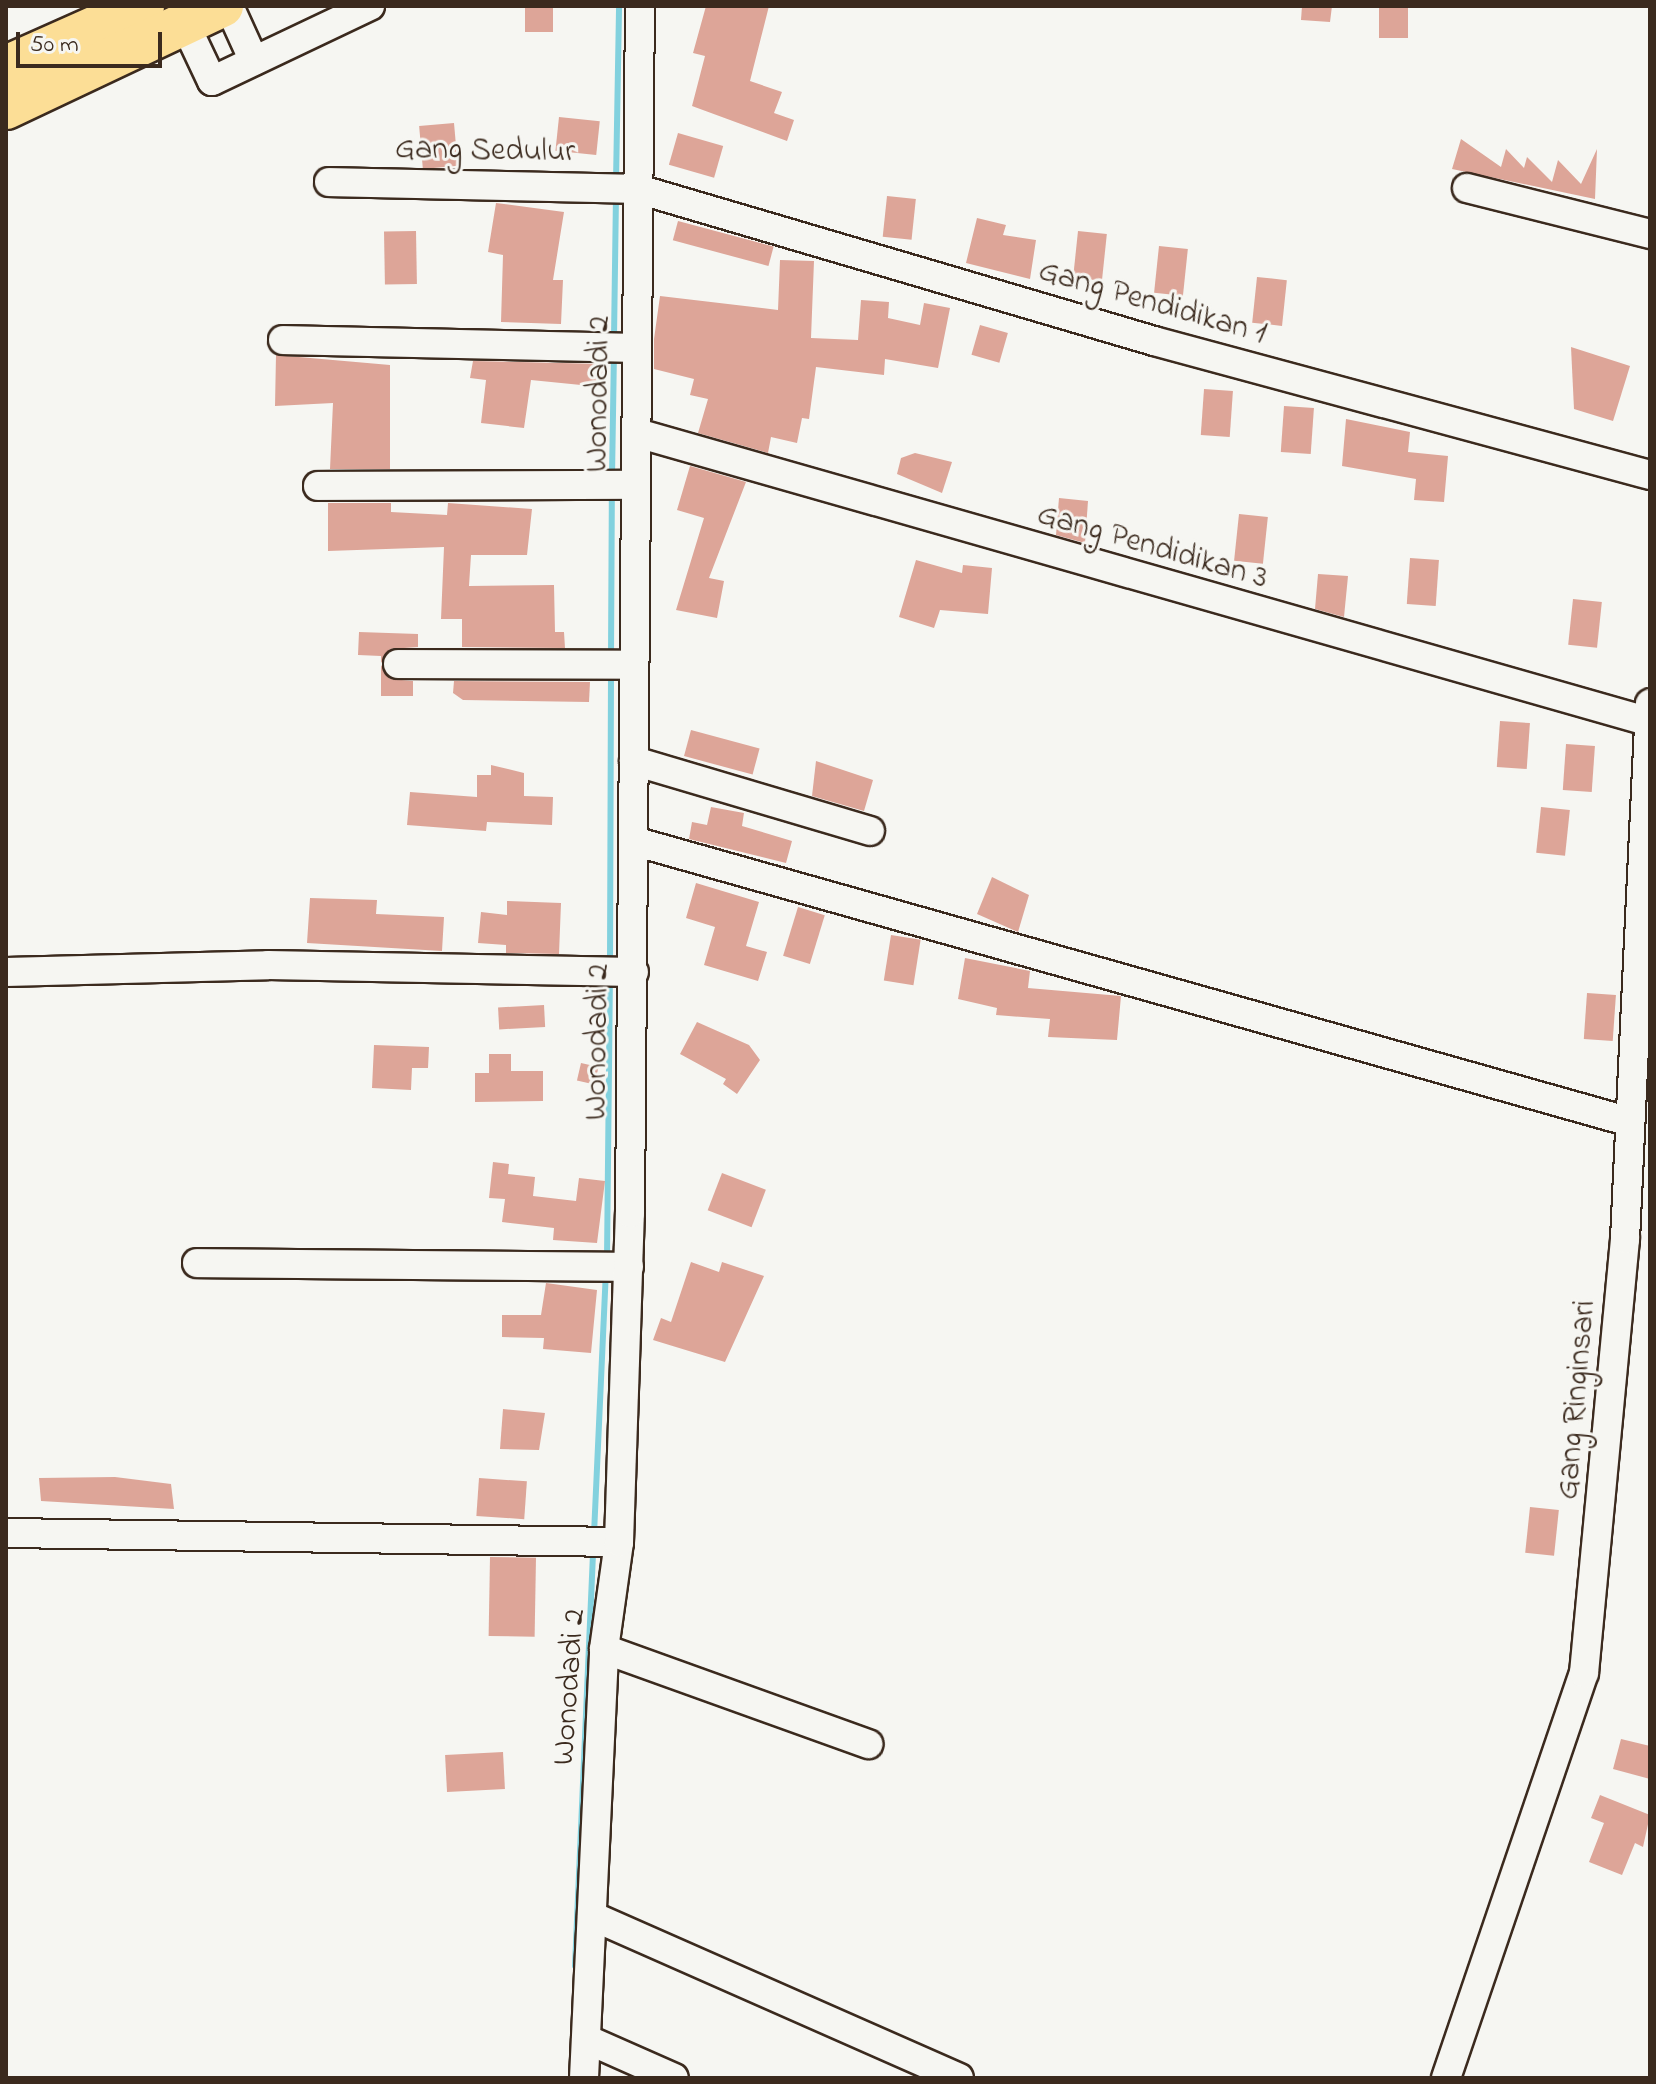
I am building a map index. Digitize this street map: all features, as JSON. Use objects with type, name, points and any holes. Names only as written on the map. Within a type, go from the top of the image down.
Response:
[{"type":"highway","points":[[6,67],[143,6]]},
{"type":"highway","points":[[6,108],[222,6]]},
{"type":"street","points":[[229,6],[254,61]]},
{"type":"street","points":[[185,24],[212,81],[370,6]]},
{"type":"street","name":"Wonodadi 2","points":[[584,2078],[611,1544],[616,1268],[634,972],[637,842],[632,485],[637,433],[635,348],[640,6]]},
{"type":"street","name":"Gang Sedulur","points":[[329,182],[638,189]]},
{"type":"street","points":[[1467,188],[1650,234]]},
{"type":"street","name":"Gang Pendidikan 1","points":[[638,189],[1154,341],[1650,475]]},
{"type":"street","points":[[283,340],[635,348]]},
{"type":"street","name":"Gang Pendidikan 3","points":[[637,433],[1650,722]]},
{"type":"street","points":[[318,486],[632,485]]},
{"type":"street","points":[[398,664],[634,665]]},
{"type":"street","name":"Gang Ringinsari","points":[[1446,2078],[1584,1673],[1625,1239],[1627,1121],[1647,945],[1650,704]]},
{"type":"street","points":[[634,761],[870,831]]},
{"type":"street","points":[[637,842],[1627,1121]]},
{"type":"street","points":[[6,972],[268,965],[634,972]]},
{"type":"street","points":[[197,1263],[616,1268]]},
{"type":"street","points":[[6,1533],[611,1544]]},
{"type":"street","points":[[604,1649],[868,1744]]},
{"type":"street","points":[[592,1916],[959,2078]]},
{"type":"street","points":[[586,2039],[674,2078]]},
{"type":"building","points":[[525,6],[553,6],[553,32],[525,32]]},
{"type":"building","points":[[706,6],[769,6],[750,81],[782,92],[774,113],[794,120],[787,141],[692,106],[705,56],[693,53]]},
{"type":"building","points":[[1302,6],[1332,6],[1330,22],[1301,20]]},
{"type":"building","points":[[1379,6],[1408,6],[1408,38],[1379,38]]},
{"type":"building","points":[[559,117],[600,121],[596,155],[555,151]]},
{"type":"building","points":[[454,123],[458,166],[423,169],[419,126]]},
{"type":"building","points":[[678,133],[723,146],[714,178],[669,165]]},
{"type":"building","points":[[1461,139],[1501,167],[1506,149],[1524,168],[1527,157],[1552,182],[1558,160],[1581,184],[1597,149],[1595,199],[1452,169]]},
{"type":"building","points":[[887,196],[916,199],[912,240],[883,237]]},
{"type":"building","points":[[496,203],[564,212],[553,280],[563,280],[561,324],[501,322],[503,255],[488,252]]},
{"type":"building","points":[[977,218],[1006,225],[1003,235],[1036,240],[1030,279],[966,263]]},
{"type":"building","points":[[678,221],[774,247],[768,266],[673,240]]},
{"type":"building","points":[[416,231],[417,284],[385,285],[384,232]]},
{"type":"building","points":[[1078,231],[1107,234],[1102,281],[1073,278]]},
{"type":"building","points":[[1159,246],[1188,249],[1183,296],[1154,293]]},
{"type":"building","points":[[780,260],[814,261],[811,338],[858,340],[861,300],[889,302],[888,318],[920,325],[924,303],[950,308],[938,368],[885,359],[884,375],[816,367],[809,419],[802,418],[797,443],[771,437],[768,453],[698,433],[708,399],[690,395],[694,379],[654,369],[654,339],[660,296],[778,310]]},
{"type":"building","points":[[1257,277],[1287,280],[1282,326],[1252,323]]},
{"type":"building","points":[[980,325],[1008,333],[999,363],[971,355]]},
{"type":"building","points":[[1571,347],[1630,366],[1613,421],[1574,409]]},
{"type":"building","points":[[276,355],[390,365],[390,469],[330,469],[333,403],[275,406]]},
{"type":"building","points":[[473,361],[604,364],[601,387],[531,380],[524,428],[481,423],[486,380],[470,378]]},
{"type":"building","points":[[1204,389],[1233,391],[1230,437],[1201,435]]},
{"type":"building","points":[[1284,406],[1314,408],[1311,454],[1281,452]]},
{"type":"building","points":[[1346,419],[1410,432],[1408,452],[1448,456],[1444,502],[1414,500],[1416,479],[1342,466]]},
{"type":"building","points":[[915,453],[952,462],[942,493],[897,474],[901,458]]},
{"type":"building","points":[[690,466],[746,482],[709,578],[724,581],[717,618],[676,610],[704,518],[677,510]]},
{"type":"building","points":[[1059,498],[1088,501],[1085,543],[1056,535]]},
{"type":"building","points":[[328,503],[391,503],[391,512],[447,515],[448,503],[532,509],[527,555],[471,555],[469,586],[554,585],[555,632],[564,632],[565,648],[462,647],[462,619],[441,619],[444,547],[328,551]]},
{"type":"building","points":[[1239,514],[1268,517],[1263,564],[1234,561]]},
{"type":"building","points":[[1410,558],[1439,560],[1436,606],[1407,604]]},
{"type":"building","points":[[916,560],[962,573],[963,565],[992,568],[988,614],[940,610],[934,628],[899,617]]},
{"type":"building","points":[[1318,574],[1348,576],[1344,617],[1315,609]]},
{"type":"building","points":[[1573,599],[1602,602],[1597,648],[1568,645]]},
{"type":"building","points":[[359,632],[418,634],[418,647],[390,649],[381,663],[381,656],[358,655]]},
{"type":"building","points":[[381,665],[390,679],[413,681],[413,696],[381,696]]},
{"type":"building","points":[[454,681],[590,682],[589,702],[463,700],[453,693]]},
{"type":"building","points":[[1500,721],[1530,723],[1527,769],[1497,767]]},
{"type":"building","points":[[691,730],[760,748],[753,774],[684,756]]},
{"type":"building","points":[[1566,744],[1595,746],[1592,792],[1563,790]]},
{"type":"building","points":[[816,761],[873,780],[864,811],[812,796]]},
{"type":"building","points":[[491,765],[524,773],[524,796],[553,797],[552,825],[487,822],[486,831],[407,825],[410,792],[477,797],[477,775],[491,775]]},
{"type":"building","points":[[711,807],[744,813],[742,826],[792,841],[786,863],[689,839],[692,822],[707,825]]},
{"type":"building","points":[[1541,807],[1570,810],[1565,856],[1536,853]]},
{"type":"building","points":[[992,877],[1029,895],[1018,932],[977,914]]},
{"type":"building","points":[[696,883],[759,902],[746,946],[767,952],[758,981],[704,965],[715,927],[686,918]]},
{"type":"building","points":[[310,898],[377,900],[376,914],[444,917],[442,951],[307,943]]},
{"type":"building","points":[[507,901],[561,903],[559,954],[506,953],[506,945],[478,943],[481,912],[507,915]]},
{"type":"building","points":[[798,907],[825,915],[810,964],[783,956]]},
{"type":"building","points":[[891,935],[921,940],[913,985],[884,980]]},
{"type":"building","points":[[965,958],[1030,971],[1028,988],[1121,996],[1117,1040],[1048,1037],[1050,1019],[996,1015],[997,1008],[958,999]]},
{"type":"building","points":[[1587,993],[1616,995],[1613,1041],[1584,1039]]},
{"type":"building","points":[[544,1005],[545,1027],[499,1029],[498,1007]]},
{"type":"building","points":[[697,1022],[749,1045],[760,1060],[737,1094],[723,1084],[726,1079],[680,1054]]},
{"type":"building","points":[[374,1045],[429,1047],[428,1068],[412,1068],[411,1090],[372,1088]]},
{"type":"building","points":[[489,1054],[511,1054],[511,1071],[543,1071],[543,1101],[475,1102],[475,1073],[489,1073]]},
{"type":"building","points":[[581,1063],[599,1067],[594,1085],[577,1081]]},
{"type":"building","points":[[493,1162],[509,1164],[508,1174],[535,1177],[533,1196],[576,1201],[579,1178],[605,1181],[597,1243],[553,1240],[554,1228],[502,1222],[505,1199],[489,1198]]},
{"type":"building","points":[[722,1173],[766,1190],[752,1227],[708,1210]]},
{"type":"building","points":[[691,1262],[719,1272],[722,1262],[764,1276],[725,1362],[653,1340],[661,1318],[671,1322]]},
{"type":"building","points":[[546,1283],[597,1290],[591,1353],[543,1349],[544,1338],[502,1337],[502,1315],[541,1315]]},
{"type":"building","points":[[503,1409],[545,1413],[539,1450],[500,1449]]},
{"type":"building","points":[[115,1477],[171,1484],[174,1509],[41,1501],[39,1478]]},
{"type":"building","points":[[479,1478],[527,1481],[524,1519],[476,1516]]},
{"type":"building","points":[[1530,1507],[1559,1510],[1554,1556],[1525,1553]]},
{"type":"building","points":[[490,1557],[536,1558],[535,1637],[489,1636]]},
{"type":"building","points":[[1621,1739],[1650,1746],[1650,1779],[1613,1769]]},
{"type":"building","points":[[503,1752],[505,1789],[447,1792],[445,1755]]},
{"type":"building","points":[[1600,1795],[1650,1815],[1643,1847],[1635,1843],[1622,1875],[1589,1862],[1604,1823],[1591,1818]]},
{"type":"waterway","points":[[616,182],[619,6]]},
{"type":"waterway","points":[[614,338],[616,198]]},
{"type":"waterway","points":[[612,478],[614,354]]},
{"type":"waterway","points":[[611,658],[612,494]]},
{"type":"waterway","points":[[610,962],[611,674]]},
{"type":"waterway","points":[[607,1258],[610,978]]},
{"type":"waterway","points":[[594,1534],[606,1273]]},
{"type":"waterway","points":[[575,1966],[593,1549]]}]
